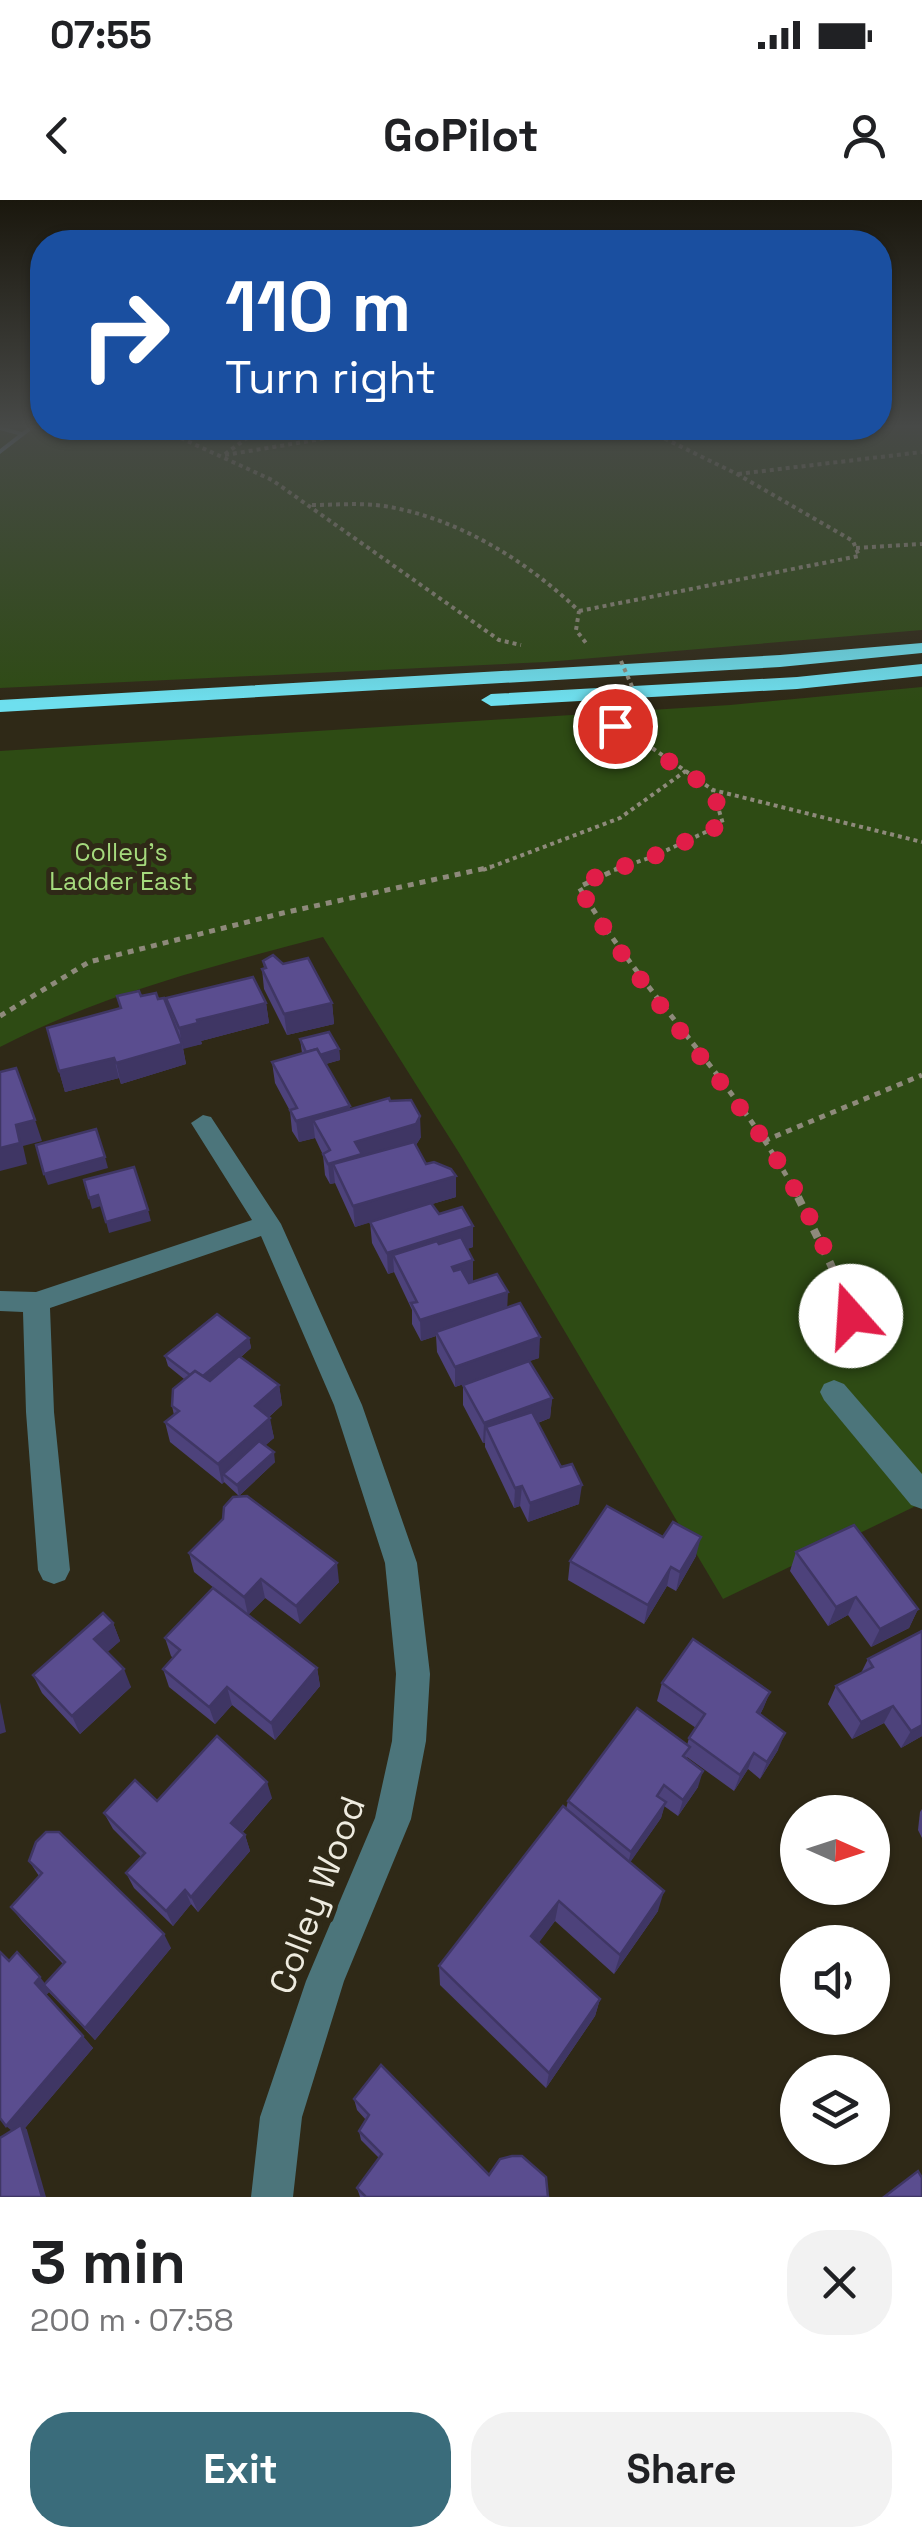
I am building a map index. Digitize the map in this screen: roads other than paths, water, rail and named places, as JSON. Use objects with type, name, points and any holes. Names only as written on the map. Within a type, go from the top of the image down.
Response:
[{"type":"highway","points":[[1,720],[922,648]]},
{"type":"highway","points":[[470,701],[797,683],[922,670]]},
{"type":"street","name":"Colley Wood","points":[[203,1124],[268,1224],[348,1405],[401,1564],[414,1674],[409,1741],[393,1819],[325,1982],[281,2117],[272,2197]]},
{"type":"street","points":[[0,1301],[36,1302],[268,1224]]},
{"type":"street","points":[[36,1302],[40,1412],[54,1570]]},
{"type":"street","points":[[834,1392],[922,1496]]},
{"type":"park label","name":"Colley's Ladder East","points":[[121,866]]}]
